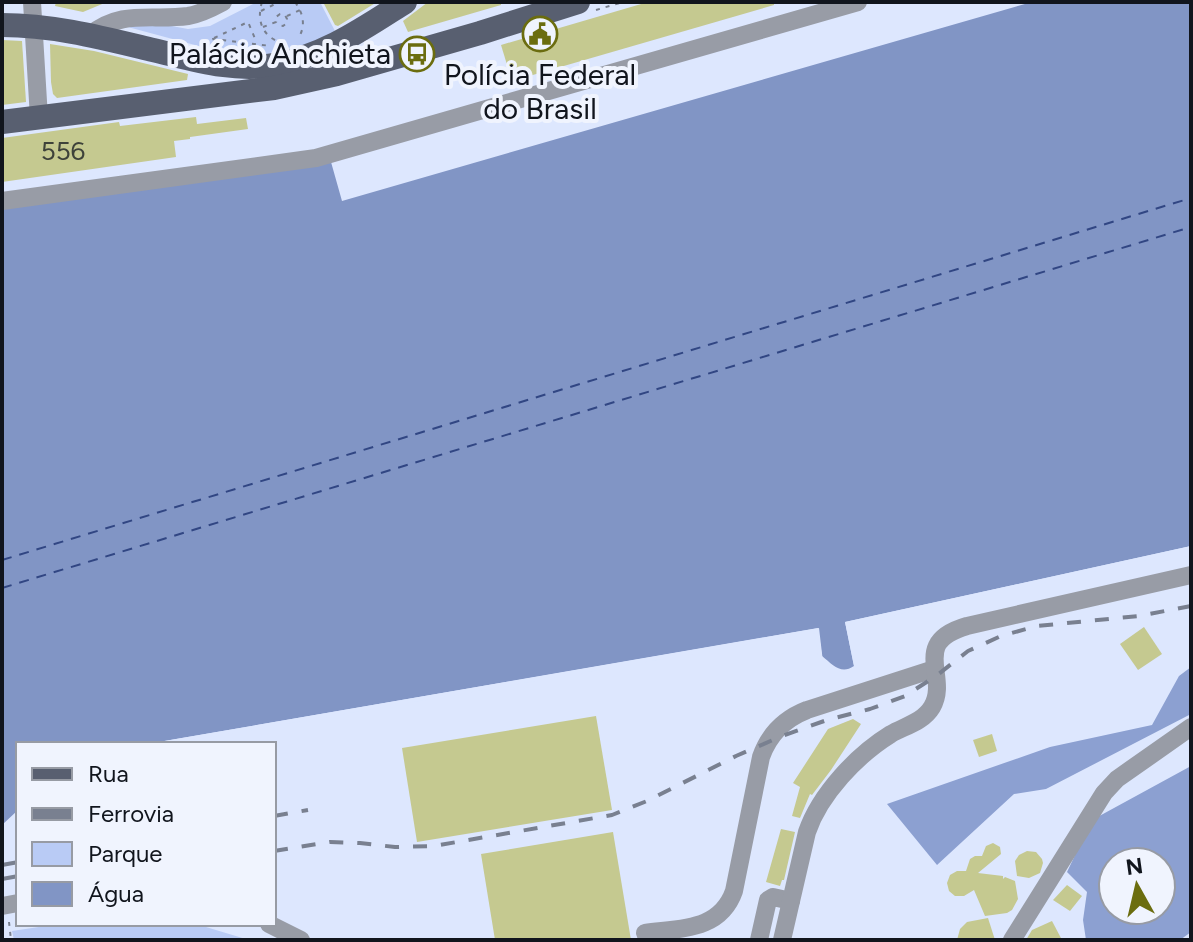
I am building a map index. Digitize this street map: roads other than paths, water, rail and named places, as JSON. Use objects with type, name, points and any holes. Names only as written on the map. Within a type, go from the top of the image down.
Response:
[{"type":"main road","points":[[2,25],[90,35],[223,65],[272,65],[295,46],[348,38],[405,2]]},
{"type":"main road","points":[[2,122],[300,83],[578,2]]},
{"type":"street","points":[[32,2],[39,118]]},
{"type":"street","points":[[90,35],[118,20],[191,15],[223,2]]},
{"type":"street","points":[[2,201],[316,158],[858,2]]},
{"type":"street","points":[[782,940],[810,823],[819,806],[855,762],[878,743],[929,711],[937,691],[933,661],[937,646],[946,635],[958,629],[1191,575]]},
{"type":"street","points":[[645,933],[705,923],[726,907],[734,891],[761,757],[780,726],[797,713],[934,669]]},
{"type":"street","points":[[1012,940],[1110,785],[1191,727]]},
{"type":"street","points":[[759,940],[768,900],[773,897],[791,901]]},
{"type":"street","points":[[273,926],[301,940]]},
{"type":"water","points":[[1032,2],[1191,2],[1191,546],[845,622],[854,666],[845,670],[837,668],[822,656],[818,628],[159,742],[16,742],[16,812],[2,825],[2,209],[331,162],[342,201]]},
{"type":"railway","points":[[276,851],[330,842],[395,847],[434,846],[612,815],[782,736],[905,696],[968,651],[1001,636],[1037,626],[1139,616],[1191,606]]},
{"type":"railway","points":[[276,816],[308,810]]},
{"type":"railway","points":[[2,865],[16,862]]},
{"type":"railway","points":[[2,879],[16,876]]},
{"type":"place","name":"Polícia Federal do Brasil","points":[[540,34]]},
{"type":"place","name":"Palácio Anchieta","points":[[417,54]]}]
